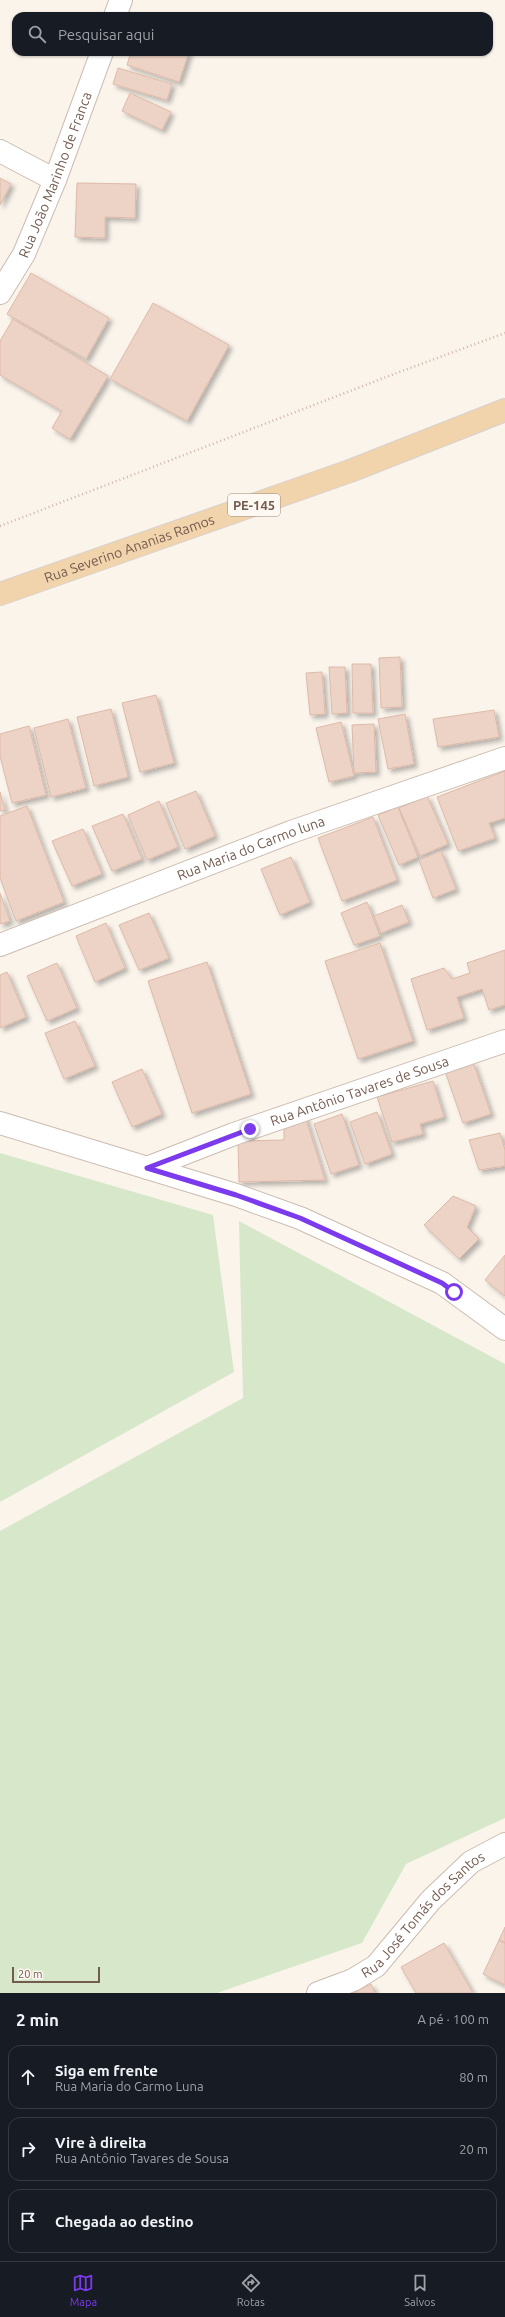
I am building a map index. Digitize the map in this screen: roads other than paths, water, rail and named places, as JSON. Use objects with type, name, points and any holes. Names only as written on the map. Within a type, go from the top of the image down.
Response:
[{"type":"main road","name":"Rua Severino Ananias Ramos","points":[[0,594],[350,471],[505,410]]},
{"type":"street","points":[[116,12],[121,0]]},
{"type":"street","name":"Rua João Marinho de Franca","points":[[0,293],[24,254],[55,180],[101,56]]},
{"type":"street","points":[[0,151],[55,180]]},
{"type":"street","name":"Rua Maria do Carmo luna","points":[[0,945],[291,832],[505,758]]},
{"type":"street","name":"Rua Antônio Tavares de Sousa","points":[[147,1168],[234,1134],[505,1041]]},
{"type":"street","points":[[0,1123],[236,1195],[314,1225],[442,1283],[505,1329]]},
{"type":"street","name":"Rua José Tomás dos Santos","points":[[318,1993],[353,1980],[376,1966],[440,1891],[471,1862],[505,1844]]}]
